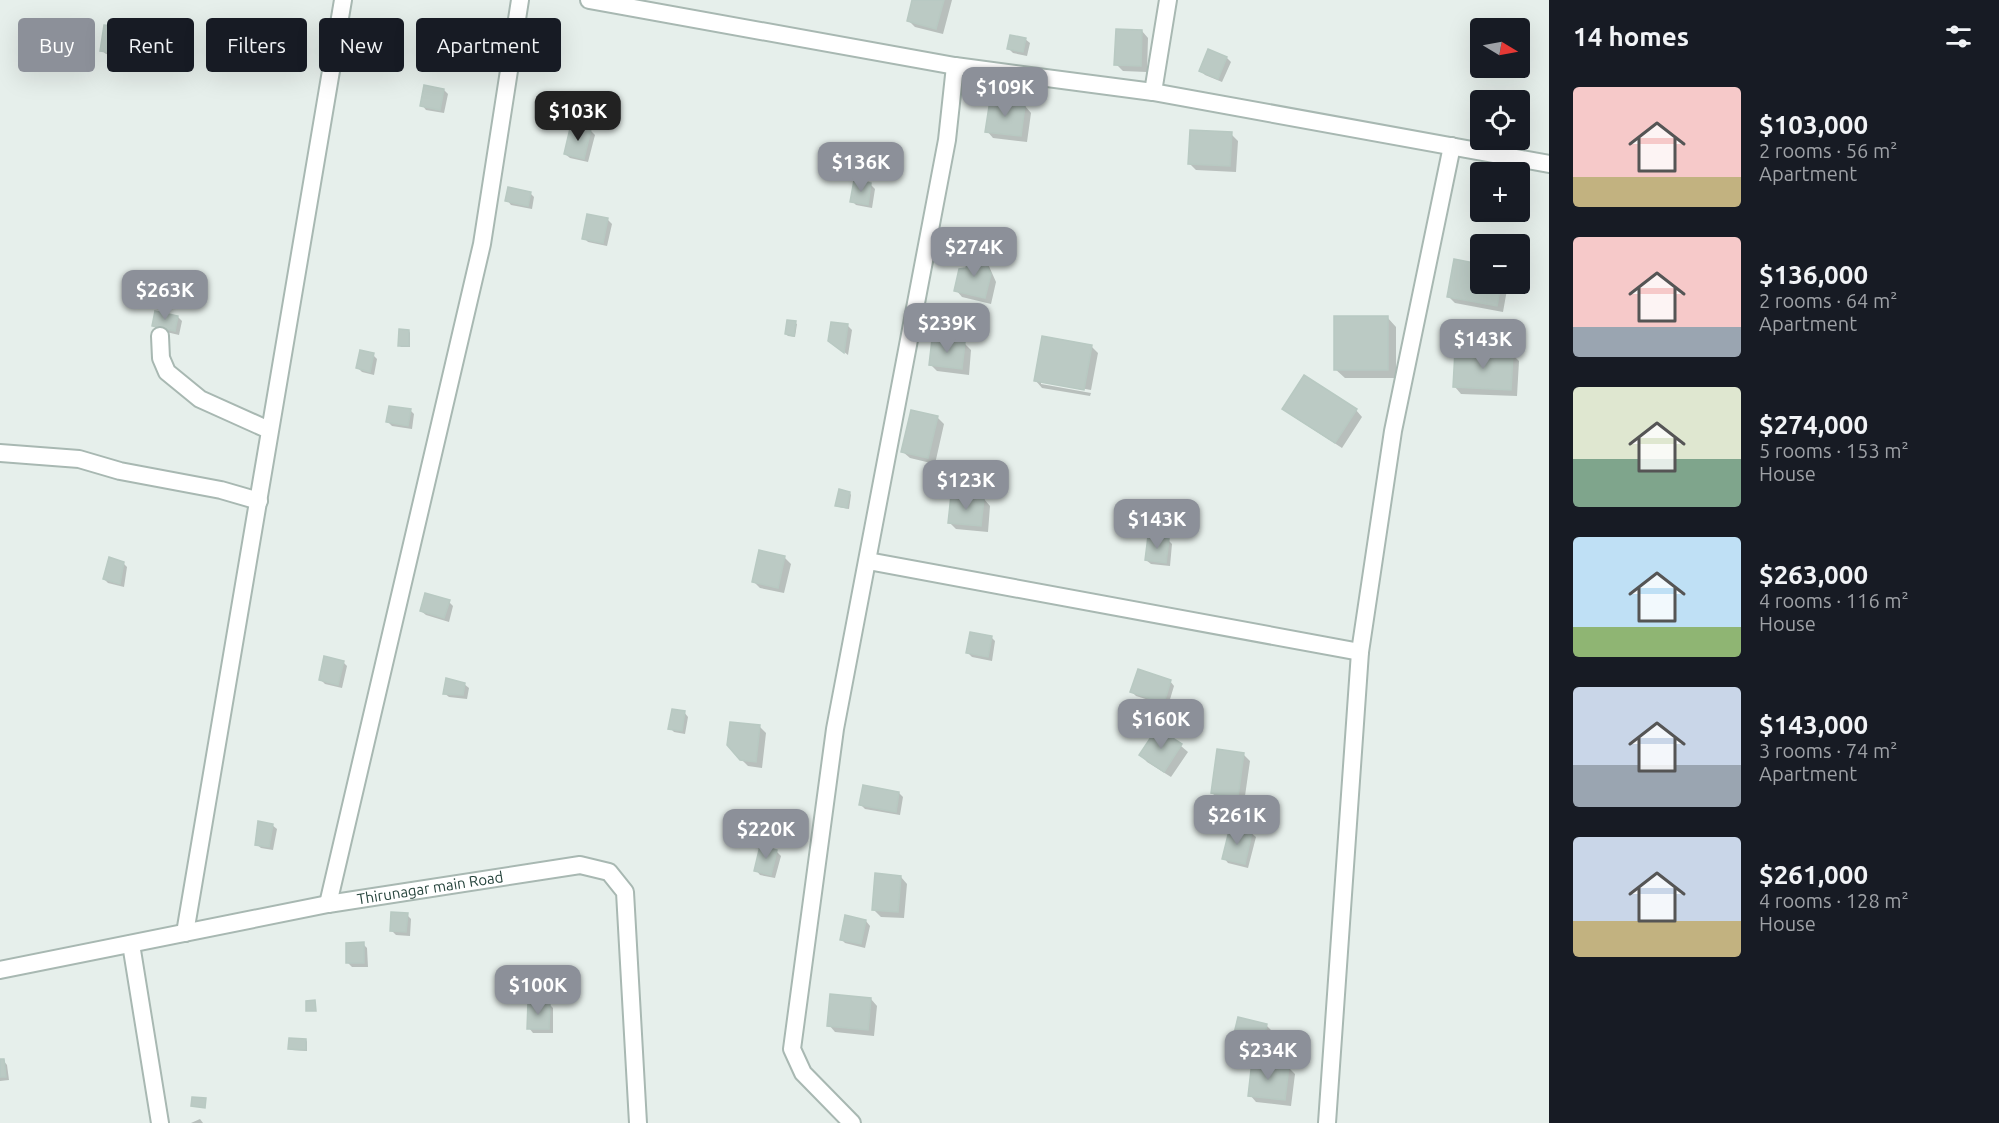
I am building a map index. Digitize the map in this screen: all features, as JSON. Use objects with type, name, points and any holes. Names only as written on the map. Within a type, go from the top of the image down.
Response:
[{"type":"street","points":[[185,933],[343,0]]},
{"type":"street","points":[[328,904],[482,244],[520,0]]},
{"type":"street","points":[[589,0],[956,66],[1153,92],[1549,164]]},
{"type":"street","points":[[1153,92],[1168,0]]},
{"type":"street","points":[[852,1123],[802,1073],[792,1049],[835,729],[946,140],[956,66]]},
{"type":"street","points":[[1327,1123],[1360,652],[1394,431],[1452,146]]},
{"type":"street","points":[[160,336],[161,358],[167,372],[200,399],[269,430]]},
{"type":"street","points":[[0,453],[79,459],[120,471],[221,490],[258,501]]},
{"type":"street","points":[[868,561],[1360,652]]},
{"type":"street","name":"Thirunagar main Road","points":[[0,970],[328,904],[580,865],[609,872],[625,892],[638,1123]]},
{"type":"street","points":[[130,944],[160,1123]]},
{"type":"building","points":[[912,0],[944,0],[936,29],[907,21]]},
{"type":"building","points":[[104,25],[107,25],[107,52],[100,51]]},
{"type":"building","points":[[1116,29],[1142,30],[1141,66],[1114,65]]},
{"type":"building","points":[[1010,35],[1026,38],[1023,52],[1007,49]]},
{"type":"building","points":[[1208,49],[1227,57],[1218,79],[1199,71]]},
{"type":"building","points":[[424,85],[444,89],[440,110],[420,106]]},
{"type":"building","points":[[990,100],[1025,105],[1021,136],[985,132]]},
{"type":"building","points":[[571,124],[591,129],[584,159],[564,154]]},
{"type":"building","points":[[1190,130],[1232,132],[1230,166],[1188,164]]},
{"type":"building","points":[[854,180],[871,183],[868,205],[850,202]]},
{"type":"building","points":[[508,187],[531,192],[528,206],[505,201]]},
{"type":"building","points":[[587,214],[608,218],[603,243],[582,239]]},
{"type":"building","points":[[981,255],[991,274],[985,298],[954,291],[959,269],[966,268],[969,257]]},
{"type":"building","points":[[1454,259],[1470,262],[1470,294],[1499,294],[1497,306],[1447,297]]},
{"type":"building","points":[[155,311],[178,316],[175,331],[152,326]]},
{"type":"building","points":[[1334,316],[1388,316],[1388,370],[1334,370]]},
{"type":"building","points":[[787,320],[796,321],[794,336],[785,334]]},
{"type":"building","points":[[831,322],[848,324],[844,353],[828,341]]},
{"type":"building","points":[[399,329],[409,330],[409,346],[398,346]]},
{"type":"building","points":[[1042,336],[1092,345],[1084,390],[1034,381]]},
{"type":"building","points":[[932,339],[965,342],[962,369],[929,365]]},
{"type":"building","points":[[360,350],[374,353],[370,372],[356,368]]},
{"type":"building","points":[[1455,350],[1513,353],[1511,390],[1453,387]]},
{"type":"building","points":[[1304,375],[1357,409],[1335,443],[1282,409]]},
{"type":"building","points":[[389,406],[411,409],[408,426],[386,422]]},
{"type":"building","points":[[911,410],[938,416],[928,458],[901,452]]},
{"type":"building","points":[[839,489],[850,492],[847,508],[835,506]]},
{"type":"building","points":[[951,495],[984,498],[981,526],[948,523]]},
{"type":"building","points":[[1148,536],[1169,539],[1166,563],[1145,560]]},
{"type":"building","points":[[759,550],[785,556],[778,588],[752,582]]},
{"type":"building","points":[[109,557],[124,562],[120,584],[103,579]]},
{"type":"building","points":[[425,593],[450,600],[444,618],[420,611]]},
{"type":"building","points":[[970,632],[992,636],[988,657],[966,653]]},
{"type":"building","points":[[324,656],[344,661],[338,685],[319,680]]},
{"type":"building","points":[[1138,669],[1171,680],[1164,703],[1130,692]]},
{"type":"building","points":[[446,678],[465,683],[463,695],[443,694]]},
{"type":"building","points":[[672,709],[685,711],[682,731],[668,729]]},
{"type":"building","points":[[730,722],[760,725],[756,762],[740,760],[727,745]]},
{"type":"building","points":[[1157,728],[1182,744],[1164,772],[1139,755]]},
{"type":"building","points":[[1217,749],[1244,753],[1238,797],[1211,793]]},
{"type":"building","points":[[863,785],[899,792],[896,812],[859,805]]},
{"type":"building","points":[[258,821],[273,824],[269,847],[255,845]]},
{"type":"building","points":[[1230,827],[1252,832],[1245,864],[1222,859]]},
{"type":"building","points":[[760,846],[777,850],[771,875],[754,871]]},
{"type":"building","points":[[875,873],[901,876],[898,912],[872,910]]},
{"type":"building","points":[[391,912],[408,913],[406,932],[390,931]]},
{"type":"building","points":[[845,915],[866,920],[861,944],[840,940]]},
{"type":"building","points":[[364,942],[364,963],[346,963],[346,943]]},
{"type":"building","points":[[830,994],[871,998],[868,1030],[827,1026]]},
{"type":"building","points":[[315,1000],[316,1011],[306,1011],[306,1001]]},
{"type":"building","points":[[528,1002],[550,1002],[549,1029],[527,1029]]},
{"type":"building","points":[[1238,1017],[1267,1024],[1261,1052],[1231,1046]]},
{"type":"building","points":[[289,1038],[306,1039],[306,1050],[288,1049]]},
{"type":"building","points":[[0,1059],[4,1059],[6,1077],[0,1077]]},
{"type":"building","points":[[1252,1061],[1289,1066],[1285,1100],[1248,1096]]},
{"type":"building","points":[[192,1097],[206,1098],[205,1108],[191,1106]]}]
